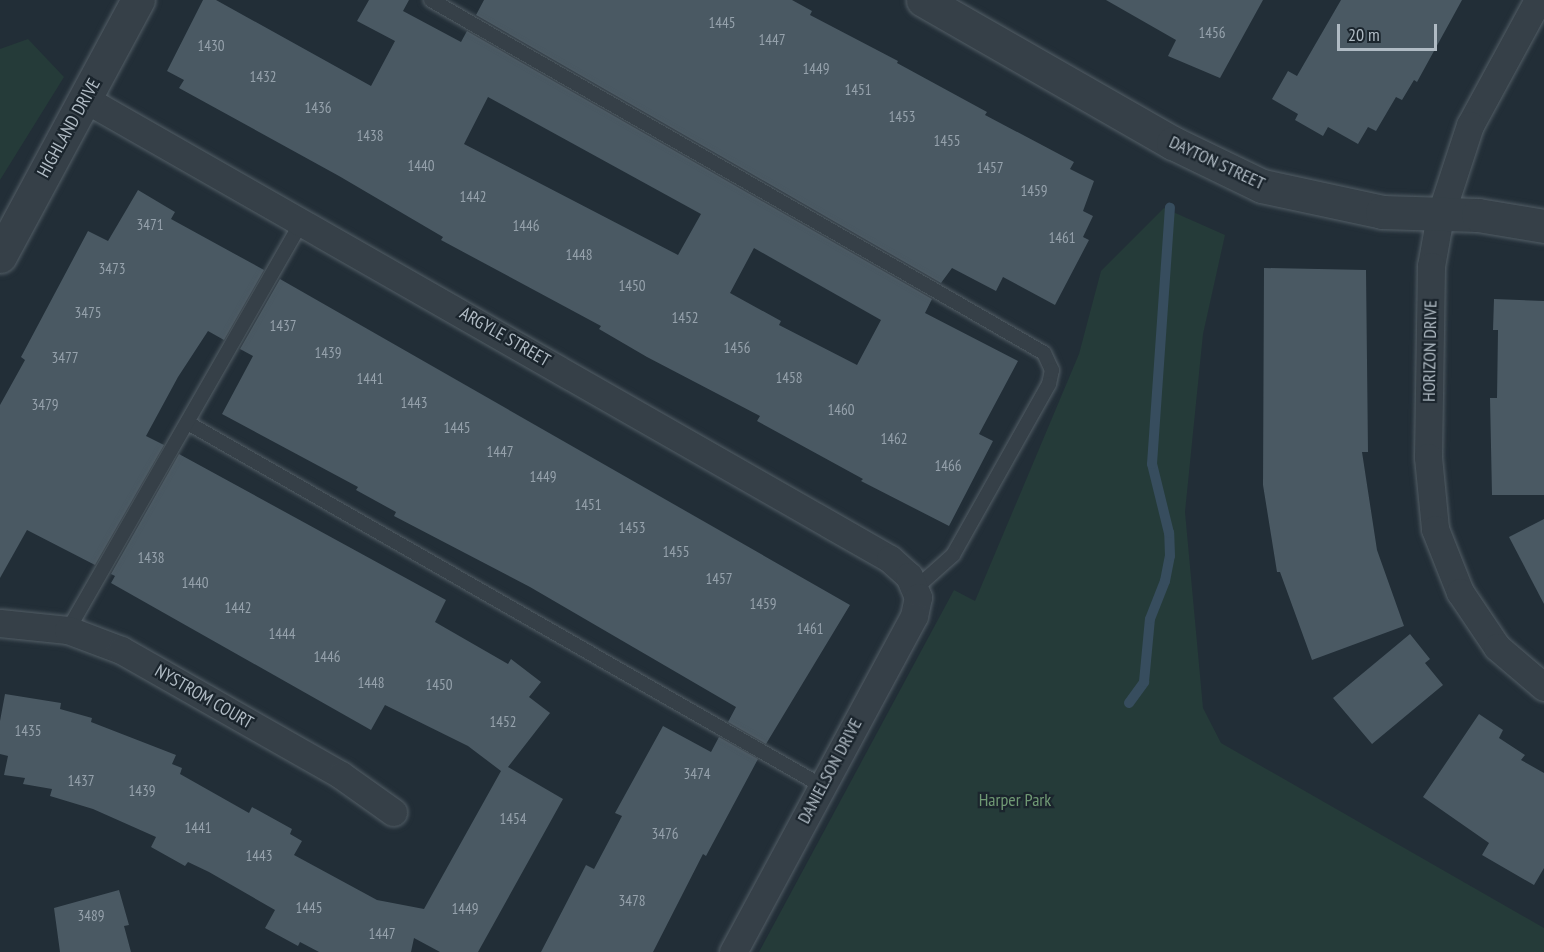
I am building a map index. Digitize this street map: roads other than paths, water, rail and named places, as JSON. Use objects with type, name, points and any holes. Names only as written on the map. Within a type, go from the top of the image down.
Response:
[{"type":"street","name":"HIGHLAND DRIVE","points":[[0,256],[138,0]]},
{"type":"street","name":"DAYTON STREET","points":[[923,0],[1173,143],[1262,186],[1382,212],[1440,216],[1478,215],[1544,226]]},
{"type":"street","name":"HORIZON DRIVE","points":[[1538,0],[1470,125],[1440,216],[1431,266],[1428,457],[1435,529],[1460,592],[1483,630],[1497,647],[1544,687]]},
{"type":"street","name":"ARGYLE STREET","points":[[85,99],[303,220],[890,560],[903,569],[916,588]]},
{"type":"street","name":"DANIELSON DRIVE","points":[[734,952],[914,616],[916,588]]},
{"type":"street","name":"NYSTROM COURT","points":[[0,622],[68,630],[95,638],[150,666],[341,775],[393,812]]},
{"type":"lane","points":[[431,0],[1044,353],[1052,370],[1046,390],[953,555],[916,588]]},
{"type":"lane","points":[[68,630],[303,220]]},
{"type":"lane","points":[[188,423],[822,786]]},
{"type":"waterway","points":[[1129,703],[1144,682],[1150,619],[1165,581],[1170,556],[1169,533],[1152,464],[1170,208]]},
{"type":"park label","name":"Harper Park","points":[[1015,800]]}]
